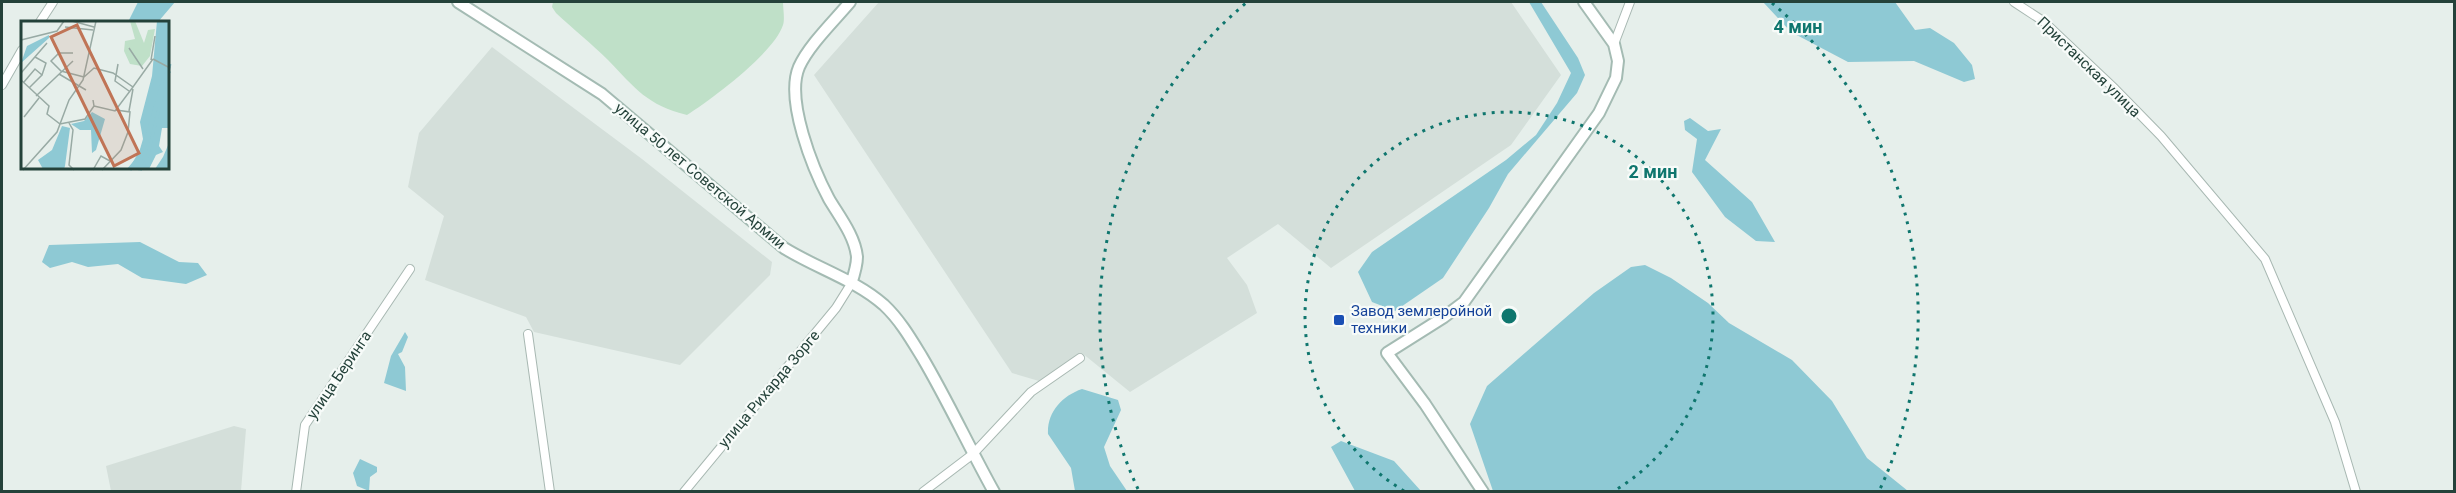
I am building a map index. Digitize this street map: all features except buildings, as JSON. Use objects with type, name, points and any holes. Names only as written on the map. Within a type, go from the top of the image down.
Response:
[{"type":"main road","name":"улица 50 лет Советской Армии","points":[[458,2],[602,94],[784,248],[808,263],[873,296],[897,318],[936,381],[994,492]]},
{"type":"main road","points":[[850,2],[805,56],[798,69],[796,89],[801,127],[818,176],[855,248],[856,268],[851,284]]},
{"type":"main road","points":[[1484,492],[1388,353],[1464,302],[1599,113],[1616,78],[1618,61],[1614,44],[1584,2]]},
{"type":"street","points":[[41,21],[53,2]]},
{"type":"street","points":[[1614,44],[1630,2]]},
{"type":"street","name":"Пристанская улица","points":[[2014,2],[2043,21],[2161,136],[2265,259],[2335,422],[2356,492]]},
{"type":"street","points":[[2,85],[21,52]]},
{"type":"street","name":"улица Беринга","points":[[296,492],[305,425],[410,269]]},
{"type":"street","name":"улица Рихарда Зорге","points":[[684,492],[836,308],[851,284]]},
{"type":"street","points":[[528,334],[550,492]]},
{"type":"street","points":[[923,492],[973,454],[1031,392],[1080,358]]},
{"type":"shaded area","points":[[879,2],[1511,2],[1561,75],[1511,145],[1331,268],[1278,224],[1227,258],[1247,285],[1257,313],[1130,392],[1082,353],[1039,381],[1012,373],[814,75]]},
{"type":"shaded area","points":[[492,47],[642,159],[772,262],[770,275],[680,365],[534,332],[526,317],[425,280],[444,216],[408,187],[419,133]]},
{"type":"shaded area","points":[[234,426],[246,429],[241,491],[111,491],[106,466]]},
{"type":"green space","points":[[553,2],[783,2],[784,20],[777,36],[755,62],[726,87],[687,115],[662,106],[643,95],[556,13],[552,7]]},
{"type":"water","points":[[138,2],[175,2],[159,21],[128,21]]},
{"type":"water","points":[[1529,2],[1541,2],[1578,58],[1585,75],[1577,93],[1508,174],[1489,208],[1443,278],[1395,311],[1372,302],[1358,272],[1372,252],[1506,160],[1536,135],[1557,103],[1571,73]]},
{"type":"water","points":[[1763,2],[1895,2],[1915,30],[1930,28],[1954,43],[1972,65],[1975,79],[1964,82],[1914,61],[1848,62],[1791,32]]},
{"type":"water","points":[[1690,118],[1708,131],[1721,129],[1705,160],[1752,202],[1775,242],[1756,241],[1725,217],[1692,172],[1697,139],[1685,130],[1684,121]]},
{"type":"water","points":[[140,242],[179,262],[198,263],[207,275],[186,284],[142,278],[118,264],[88,267],[72,262],[50,268],[42,262],[49,245]]},
{"type":"water","points":[[1645,265],[1671,278],[1708,303],[1729,323],[1792,360],[1832,401],[1867,458],[1908,491],[1493,491],[1470,424],[1487,386],[1594,293],[1631,267]]},
{"type":"water","points":[[405,332],[408,337],[402,352],[398,354],[405,367],[406,391],[384,383],[391,356]]},
{"type":"water","points":[[1082,389],[1118,400],[1121,410],[1104,447],[1110,466],[1127,491],[1075,491],[1071,468],[1048,434],[1050,419],[1057,406],[1068,396]]},
{"type":"water","points":[[1341,441],[1394,461],[1421,491],[1355,491],[1331,447]]},
{"type":"water","points":[[360,459],[377,467],[377,472],[370,477],[369,491],[357,486],[353,473]]},
{"type":"place","name":"Завод землеройной техники","points":[[1339,320]]}]
